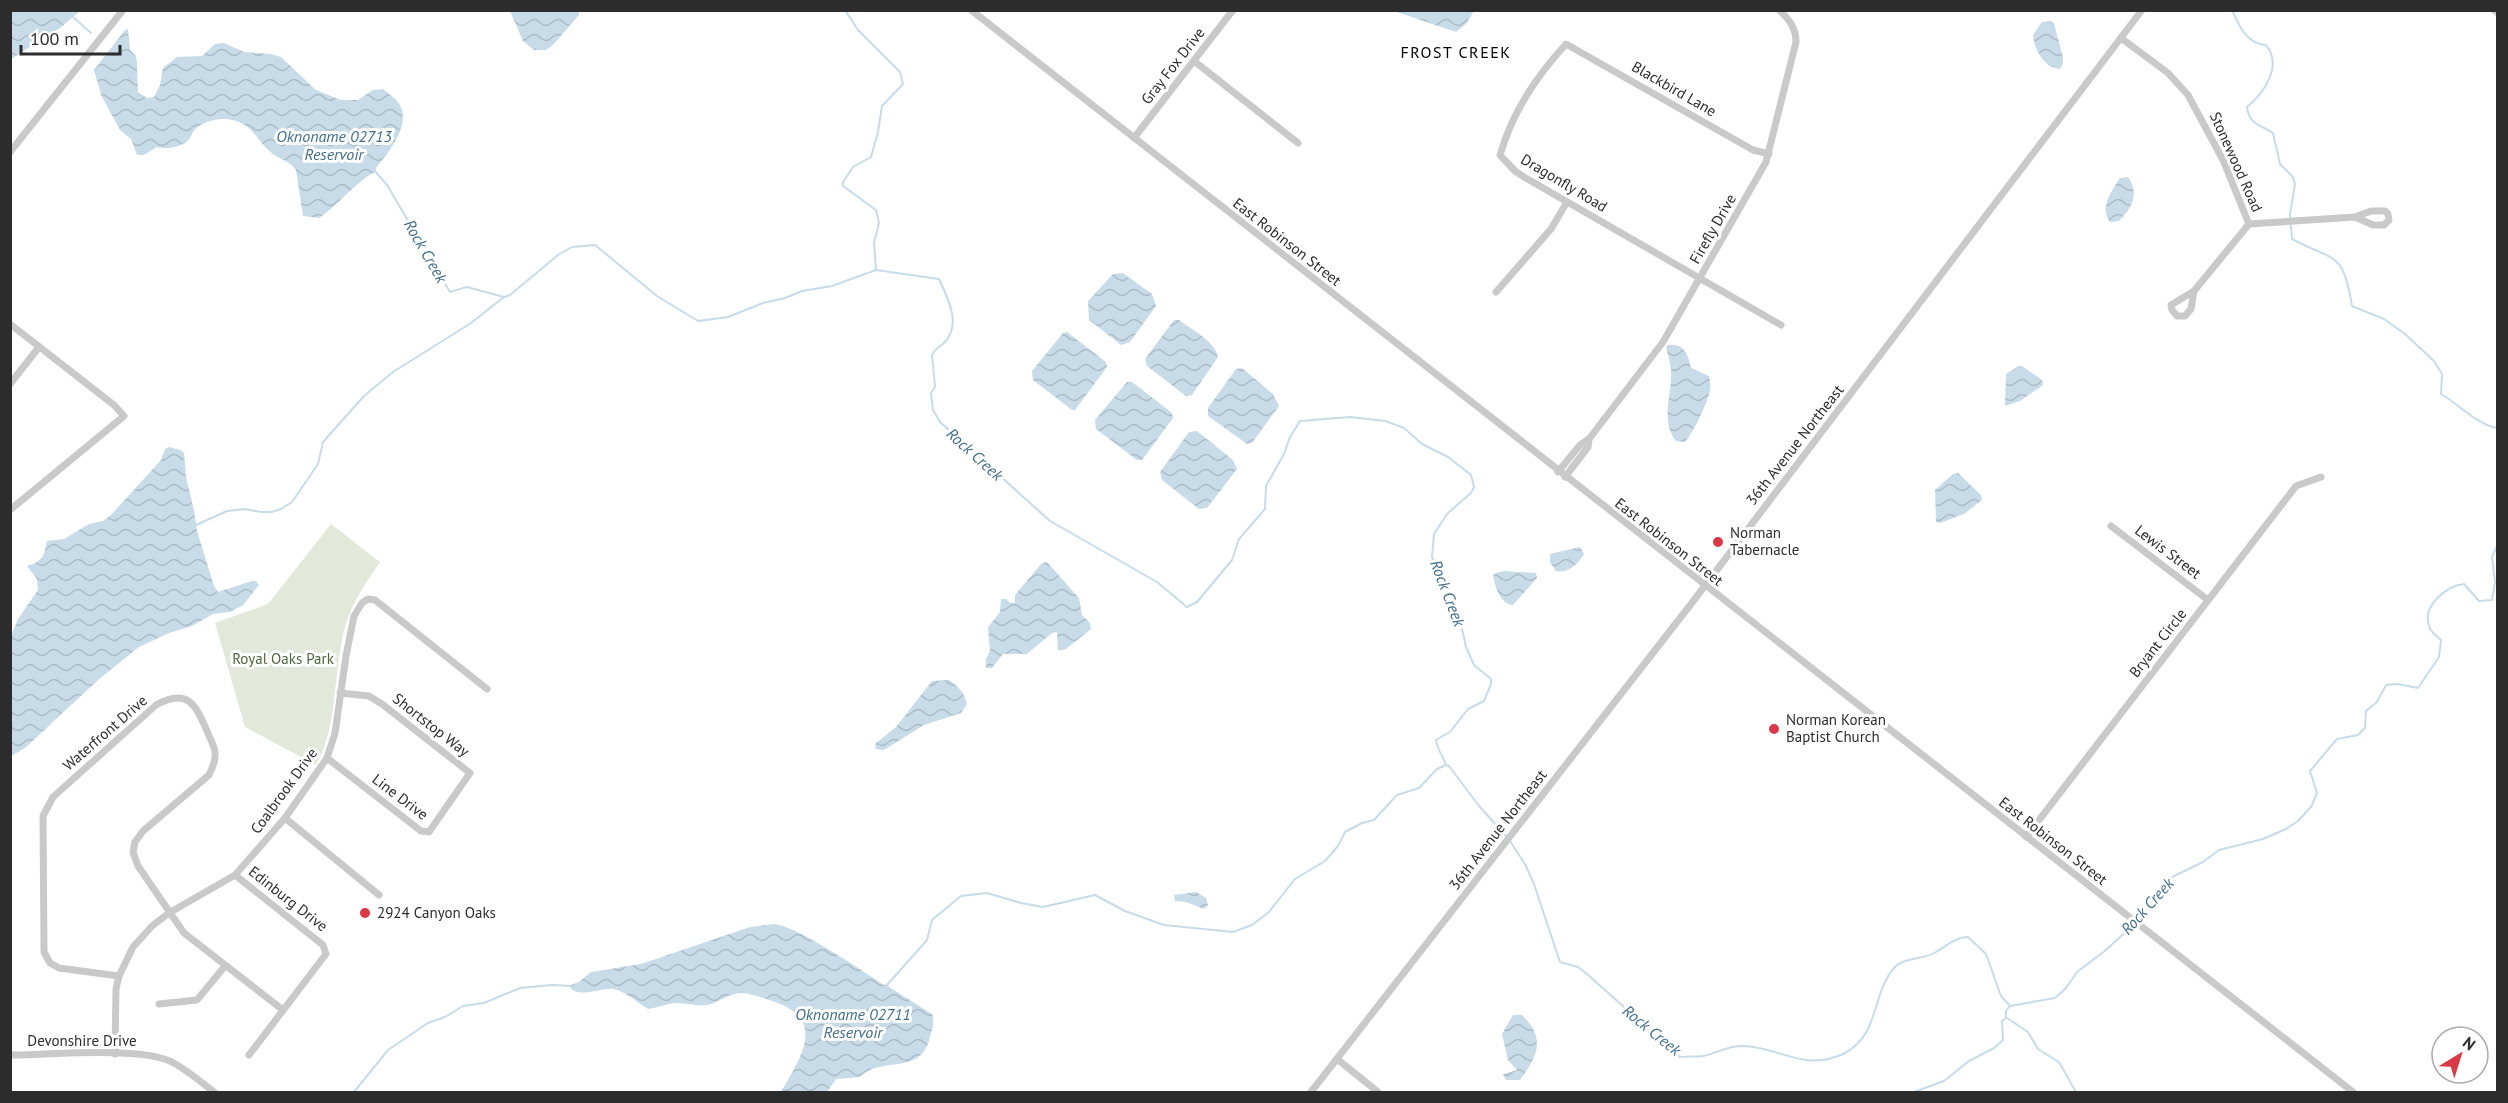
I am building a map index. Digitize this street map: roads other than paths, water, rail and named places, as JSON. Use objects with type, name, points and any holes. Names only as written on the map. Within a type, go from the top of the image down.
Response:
[{"type":"street","points":[[10,152],[123,10]]},
{"type":"street","name":"East Robinson Street","points":[[971,10],[1558,472],[2353,1092]]},
{"type":"street","name":"Gray Fox Drive","points":[[1134,138],[1233,10]]},
{"type":"street","name":"Firefly Drive","points":[[1558,472],[1580,445],[1589,439],[1657,351],[1769,154],[1796,42],[1796,34],[1792,26],[1779,10]]},
{"type":"street","name":"36th Avenue Northeast","points":[[1311,1092],[1704,586],[2142,10]]},
{"type":"street","points":[[2494,10],[2498,13]]},
{"type":"street","name":"Stonewood Road","points":[[2121,38],[2168,73],[2188,95],[2223,160],[2249,224]]},
{"type":"street","name":"Blackbird Lane","points":[[1566,44],[1753,150],[1769,154]]},
{"type":"street","name":"Dragonfly Road","points":[[1566,44],[1529,89],[1511,124],[1500,155],[1515,171],[1782,325]]},
{"type":"street","points":[[1194,62],[1298,143]]},
{"type":"street","points":[[1496,292],[1551,229],[1568,202]]},
{"type":"street","points":[[2193,291],[2249,224],[2355,217]]},
{"type":"street","points":[[10,324],[114,405],[124,416],[10,510]]},
{"type":"street","points":[[10,384],[39,347]]},
{"type":"street","name":"Firefly Drive","points":[[1565,477],[1586,449],[1589,439]]},
{"type":"street","name":"Bryant Circle","points":[[2026,837],[2296,486],[2320,477]]},
{"type":"street","name":"Lewis Street","points":[[2111,526],[2208,600]]},
{"type":"street","name":"Coalbrook Drive","points":[[115,1054],[116,989],[119,976],[133,947],[152,926],[169,913],[236,875],[285,818],[327,758],[334,733],[354,616],[363,603],[375,600],[487,689]]},
{"type":"street","name":"Shortstop Way","points":[[340,693],[369,696],[470,773]]},
{"type":"street","name":"Waterfront Drive","points":[[119,976],[59,968],[50,963],[44,952],[43,816],[53,797],[156,705],[170,698],[180,698],[188,700],[197,707],[216,752],[214,764],[209,775],[143,831],[135,842],[133,852],[138,866],[169,913]]},
{"type":"street","name":"Line Drive","points":[[327,758],[421,831],[429,832],[470,773]]},
{"type":"street","points":[[285,818],[379,895]]},
{"type":"street","name":"Edinburg Drive","points":[[236,875],[323,945],[326,954],[283,1010]]},
{"type":"street","points":[[169,913],[184,933],[283,1010],[249,1054]]},
{"type":"street","points":[[159,1004],[197,1000],[225,966]]},
{"type":"street","name":"Devonshire Drive","points":[[10,1055],[142,1054],[167,1060],[214,1092]]},
{"type":"street","points":[[1337,1059],[1378,1092]]},
{"type":"water","points":[[10,11],[80,11],[60,28],[11,59]]},
{"type":"water","points":[[510,11],[579,11],[579,15],[553,45],[546,50],[534,50],[523,41]]},
{"type":"water","points":[[1394,11],[1474,11],[1466,24],[1456,32]]},
{"type":"water","points":[[2050,21],[2054,24],[2063,57],[2060,69],[2049,65],[2041,57],[2034,40],[2033,35],[2042,22]]},
{"type":"water","name":"Oknoname 02713 Reservoir","points":[[128,29],[130,50],[136,56],[138,92],[147,98],[154,97],[160,85],[163,68],[177,57],[202,56],[215,44],[224,43],[244,52],[281,57],[316,90],[341,100],[358,100],[373,90],[383,89],[400,105],[403,113],[403,122],[397,139],[376,168],[376,172],[370,174],[319,218],[303,216],[296,170],[293,166],[271,152],[249,128],[241,123],[229,119],[209,121],[196,128],[188,141],[180,146],[157,147],[144,155],[137,155],[131,139],[120,130],[101,95],[94,70]]},
{"type":"water","points":[[2128,177],[2132,183],[2134,195],[2131,206],[2119,221],[2110,222],[2106,211],[2108,199],[2120,178]]},
{"type":"water","points":[[1123,273],[1152,294],[1156,306],[1130,342],[1121,345],[1089,320],[1088,301],[1113,274]]},
{"type":"water","points":[[1174,320],[1179,320],[1202,336],[1213,346],[1218,357],[1192,395],[1186,396],[1147,366],[1145,359]]},
{"type":"water","points":[[1067,332],[1106,362],[1107,367],[1075,410],[1033,380],[1032,371],[1063,333]]},
{"type":"water","points":[[1668,345],[1682,348],[1687,354],[1691,368],[1709,376],[1710,380],[1706,402],[1696,425],[1685,442],[1676,441],[1669,426],[1671,373],[1666,347]]},
{"type":"water","points":[[2019,366],[2042,380],[2043,385],[2020,401],[2005,406],[2006,374]]},
{"type":"water","points":[[1242,368],[1273,394],[1279,406],[1252,443],[1247,444],[1208,416],[1208,408],[1236,369]]},
{"type":"water","points":[[1127,382],[1132,382],[1172,413],[1173,418],[1142,460],[1137,460],[1096,429],[1095,420]]},
{"type":"water","points":[[1197,431],[1233,460],[1237,469],[1207,508],[1199,509],[1162,480],[1160,472],[1189,432]]},
{"type":"water","points":[[169,447],[184,453],[186,477],[197,531],[214,586],[218,592],[252,581],[256,581],[259,585],[243,605],[230,612],[213,614],[192,626],[169,633],[139,647],[98,680],[25,748],[11,756],[11,636],[18,619],[38,590],[37,579],[27,566],[42,557],[47,541],[64,539],[89,524],[103,521],[111,515],[161,460],[165,449]]},
{"type":"water","points":[[1958,473],[1981,495],[1982,500],[1964,514],[1940,523],[1936,522],[1935,490],[1953,474]]},
{"type":"water","points":[[1580,547],[1584,554],[1576,565],[1569,570],[1556,571],[1550,562],[1550,554]]},
{"type":"water","points":[[1047,562],[1079,598],[1082,615],[1090,623],[1091,629],[1066,649],[1058,650],[1057,632],[1052,633],[1027,654],[1003,654],[992,668],[986,668],[986,659],[990,651],[988,627],[1000,612],[1001,599],[1015,603],[1015,595],[1042,563]]},
{"type":"water","points":[[1504,571],[1536,573],[1537,578],[1513,605],[1501,598],[1495,585],[1493,575]]},
{"type":"water","points":[[949,680],[961,690],[966,700],[967,704],[961,713],[924,725],[884,750],[876,749],[875,744],[896,727],[932,681]]},
{"type":"water","points":[[1196,892],[1206,898],[1208,905],[1204,909],[1186,902],[1175,901],[1174,895]]},
{"type":"water","name":"Oknoname 02711 Reservoir","points":[[774,924],[784,926],[812,940],[884,985],[888,984],[889,987],[932,1014],[933,1026],[925,1049],[918,1057],[910,1061],[879,1067],[860,1077],[836,1079],[827,1092],[781,1092],[802,1053],[805,1040],[805,1029],[800,1018],[790,1009],[757,996],[741,993],[706,1005],[675,1003],[648,1009],[618,990],[584,993],[573,990],[569,986],[579,982],[591,972],[641,964],[750,927]]},
{"type":"water","points":[[1513,1015],[1522,1015],[1530,1023],[1537,1039],[1537,1047],[1531,1063],[1520,1080],[1506,1080],[1503,1074],[1517,1070],[1508,1060],[1502,1034]]},
{"type":"waterway","points":[[845,10],[858,30],[900,72],[903,84],[882,106],[871,157],[853,167],[843,182],[843,186],[876,210],[879,223],[874,243],[876,270]]},
{"type":"waterway","points":[[2232,10],[2244,33],[2259,44],[2266,45],[2271,53],[2273,62],[2269,79],[2260,94],[2247,107],[2250,118],[2273,133],[2280,164],[2293,177],[2295,184],[2290,214],[2292,239],[2335,260],[2345,275],[2352,306],[2384,319],[2405,334],[2434,361],[2442,374],[2441,394],[2477,420],[2498,428]]},
{"type":"waterway","name":"Rock Creek","points":[[73,17],[91,33]]},
{"type":"waterway","name":"Rock Creek","points":[[374,170],[387,185],[450,292],[467,287],[504,297],[510,295],[558,255],[572,247],[595,245],[657,296],[698,321],[728,317],[763,303],[802,291],[832,286],[876,270],[939,279],[953,318],[950,335],[932,355],[935,387],[931,393],[933,410],[940,422],[1050,521],[1157,582],[1187,607],[1197,602],[1232,560],[1239,539],[1265,509],[1266,486],[1300,421],[1350,417],[1385,421],[1404,428],[1422,444],[1448,457],[1471,475],[1474,487],[1471,493],[1447,514],[1434,534],[1432,557],[1458,611],[1466,647],[1474,665],[1491,679],[1491,684],[1484,701],[1468,709],[1450,732],[1436,740],[1446,765],[1507,837]]},
{"type":"waterway","points":[[196,525],[227,511],[244,509],[272,512],[292,502],[318,464],[323,442],[364,396],[393,372],[471,323],[504,297]]},
{"type":"waterway","name":"Rock Creek","points":[[2010,1006],[2055,998],[2066,988],[2077,972],[2132,926],[2170,878],[2203,862],[2219,850],[2263,839],[2298,821],[2311,807],[2317,793],[2310,771],[2337,739],[2358,735],[2365,728],[2366,711],[2377,702],[2386,685],[2398,684],[2418,688],[2439,657],[2441,640],[2431,630],[2428,619],[2429,611],[2437,598],[2450,589],[2464,584],[2479,601],[2492,600],[2495,582],[2492,557],[2498,544]]},
{"type":"waterway","points":[[887,985],[927,940],[932,920],[961,896],[987,893],[1043,907],[1095,895],[1125,911],[1164,925],[1233,932],[1252,925],[1269,912],[1295,879],[1325,861],[1338,846],[1345,832],[1362,823],[1374,820],[1397,795],[1419,788],[1437,769],[1446,765]]},
{"type":"waterway","name":"Rock Creek","points":[[1510,841],[1525,864],[1534,884],[1560,962],[1578,967],[1587,974],[1680,1057],[1703,1056],[1743,1046],[1757,1047],[1805,1060],[1830,1058],[1845,1053],[1864,1036],[1887,979],[1898,964],[1931,955],[1964,937],[1968,937],[1986,954],[2001,996],[2010,1006]]},
{"type":"waterway","points":[[354,1092],[388,1050],[428,1023],[445,1017],[463,1006],[484,1003],[520,988],[571,986]]},
{"type":"waterway","points":[[1914,1092],[1944,1081],[1969,1061],[1994,1048],[2003,1040],[2002,1021],[2006,1018],[2006,1011],[2010,1006]]},
{"type":"waterway","points":[[2007,1018],[2028,1032],[2038,1049],[2059,1062],[2076,1092]]},
{"type":"place","name":"Norman Tabernacle","points":[[1718,542]]},
{"type":"place","name":"Norman Korean Baptist Church","points":[[1774,729]]},
{"type":"place","name":"2924 Canyon Oaks","points":[[365,913]]},
{"type":"district","name":"FROST CREEK","points":[[1456,52]]},
{"type":"park label","name":"Royal Oaks Park","points":[[283,659]]}]
